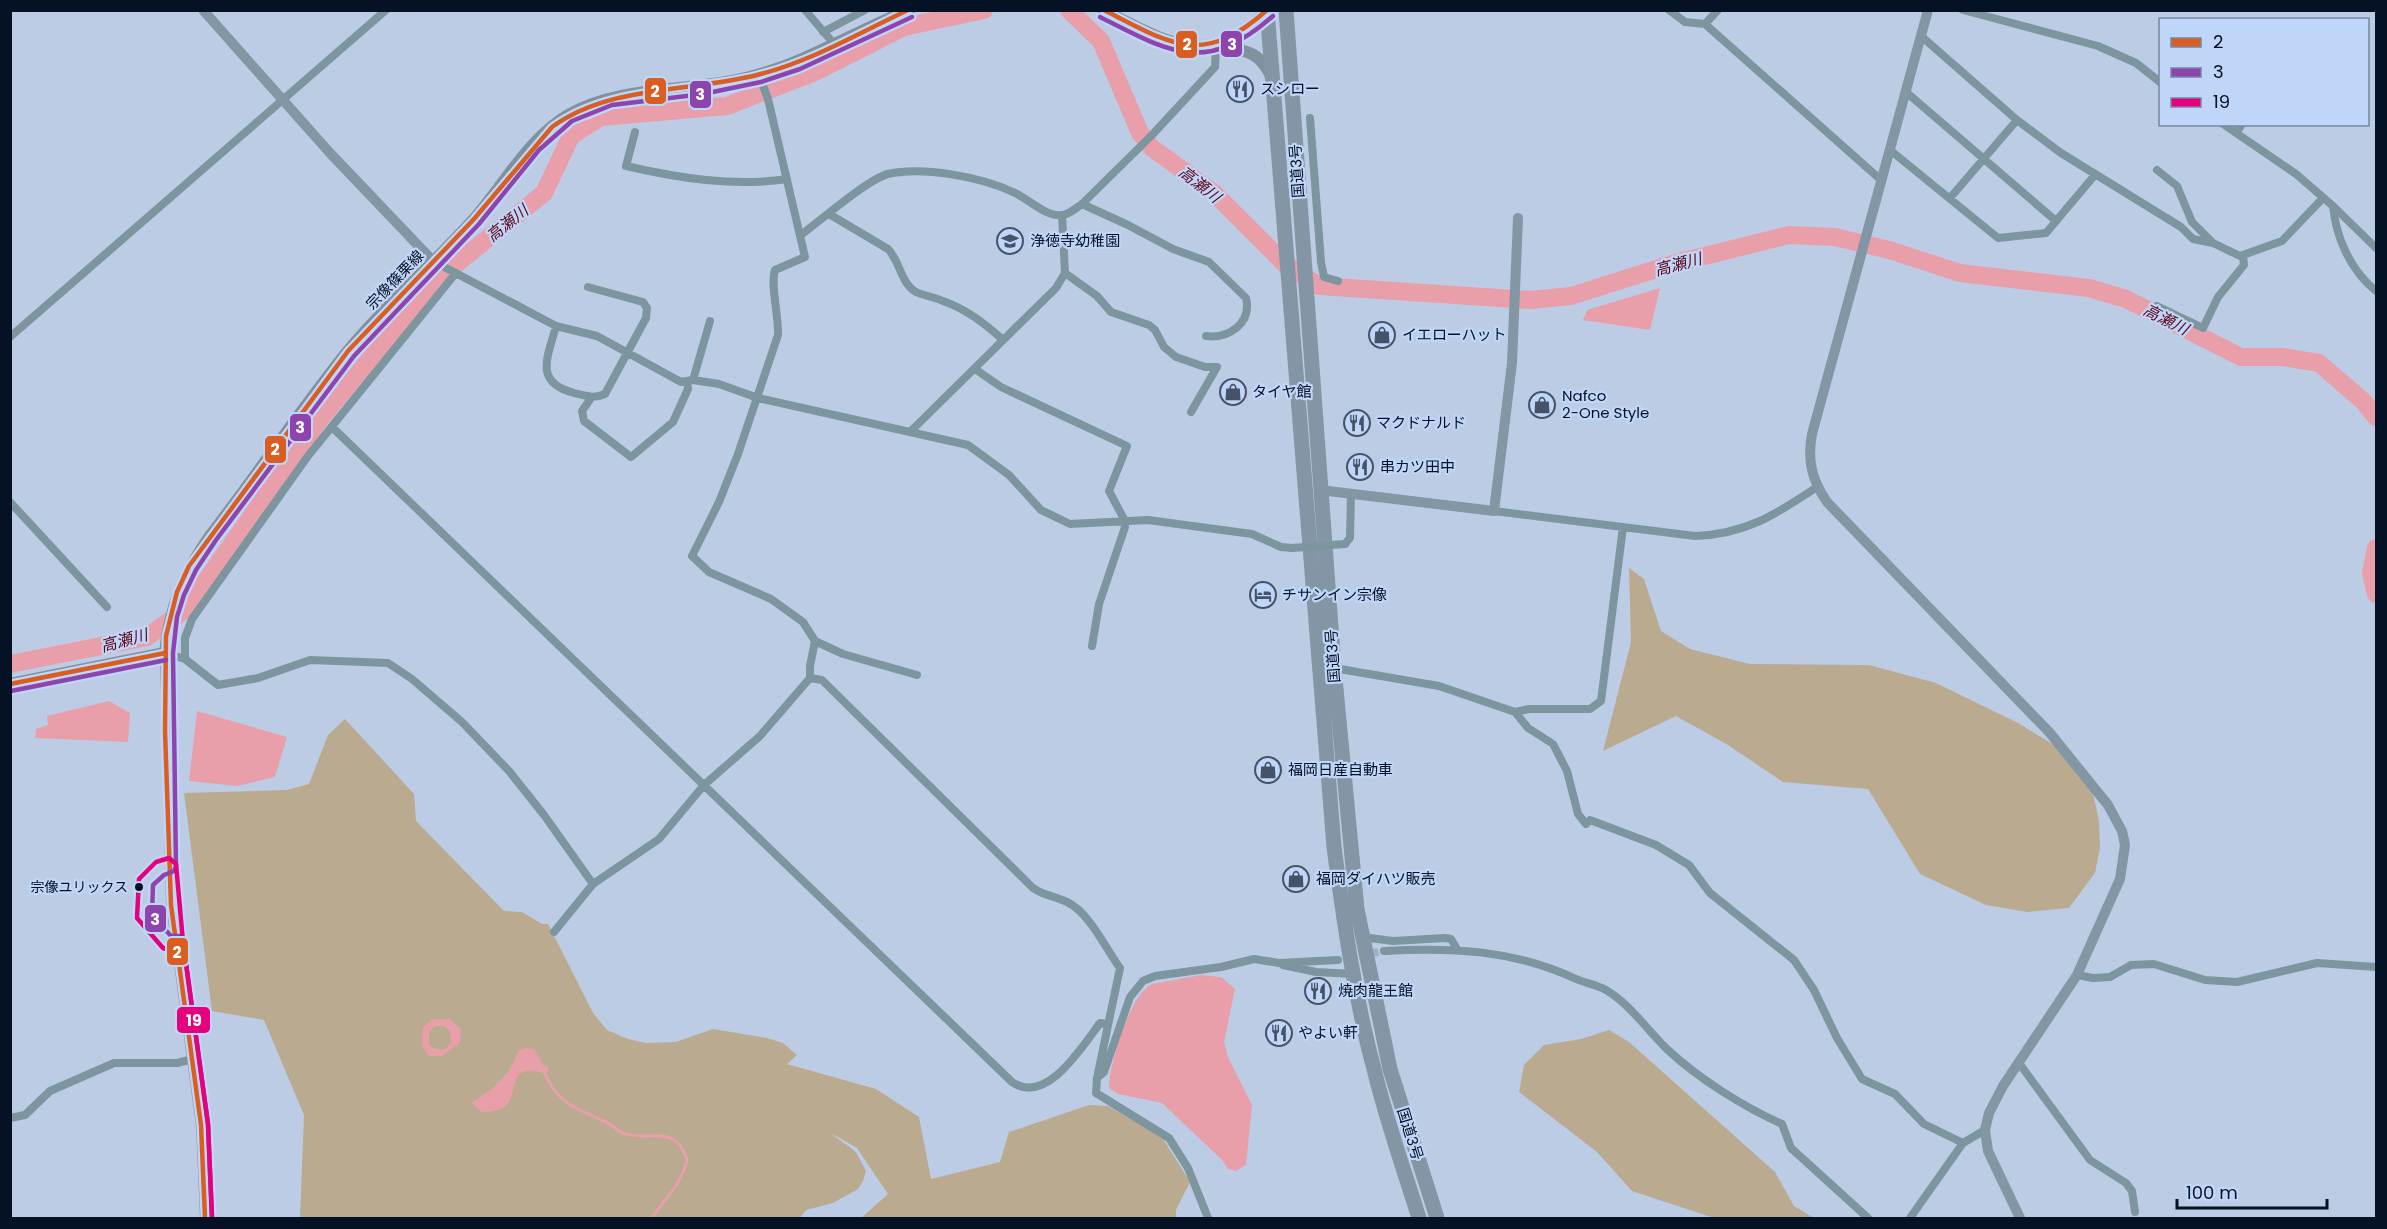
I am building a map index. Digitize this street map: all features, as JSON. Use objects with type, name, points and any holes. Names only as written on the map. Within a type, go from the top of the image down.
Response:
[{"type":"highway","name":"国道3号","points":[[1286,10],[1342,779],[1361,937],[1390,1069],[1437,1218]]},
{"type":"highway","name":"国道3号","points":[[1268,11],[1334,847],[1353,974],[1375,1074],[1419,1218]]},
{"type":"main road","name":"宗像篠栗線","points":[[165,653],[170,615],[177,592],[198,552],[348,351],[437,263],[534,145],[568,115],[610,98],[702,87],[759,75],[835,45],[909,10]]},
{"type":"main road","points":[[1103,10],[1182,46],[1216,46],[1247,51],[1259,56],[1272,78]]},
{"type":"main road","points":[[1216,46],[1246,32],[1268,11]]},
{"type":"main road","points":[[10,684],[165,653]]},
{"type":"street","points":[[203,10],[437,263],[556,326],[597,336],[681,382],[719,384],[758,398],[911,430],[968,445],[982,453],[1009,475],[1041,510],[1070,524],[1124,519],[1252,534],[1281,547],[1345,544],[1350,538],[1351,494]]},
{"type":"street","points":[[10,337],[386,10]]},
{"type":"street","points":[[805,10],[835,45]]},
{"type":"street","points":[[823,32],[865,10]]},
{"type":"street","points":[[1669,10],[1685,22],[1706,24],[1881,180]]},
{"type":"street","points":[[1706,24],[1718,10]]},
{"type":"street","points":[[1928,10],[1812,434],[1809,462],[1817,487],[1846,523],[2049,733],[2108,805],[2119,822],[2125,845],[2120,879],[2077,975],[1989,1113],[1985,1130],[1991,1159],[2020,1218]]},
{"type":"street","points":[[1966,11],[2098,46],[2136,63],[2159,81]]},
{"type":"street","points":[[1921,36],[2017,120],[2094,176],[2181,227],[2193,239],[2213,243],[2240,256],[2282,241],[2323,198]]},
{"type":"street","points":[[802,234],[885,174],[904,172],[962,177],[988,183],[1014,192],[1051,214],[1062,215],[1082,204],[1152,135],[1215,67],[1216,46]]},
{"type":"street","points":[[759,75],[768,99],[806,257],[775,270],[772,278],[779,319],[778,335],[758,398],[719,502],[692,556],[709,572],[771,599],[803,622],[815,641],[843,654],[917,675]]},
{"type":"street","points":[[1906,92],[2056,221]]},
{"type":"street","points":[[1310,118],[1321,262],[1324,277],[1338,280]]},
{"type":"street","points":[[1950,198],[2017,120]]},
{"type":"street","points":[[2226,126],[2296,174],[2334,206],[2376,249]]},
{"type":"street","points":[[2236,133],[2241,126]]},
{"type":"street","points":[[635,132],[626,166],[700,179],[764,183],[787,179]]},
{"type":"street","points":[[1890,150],[1998,238],[2046,233],[2094,176]]},
{"type":"street","points":[[2157,170],[2177,186],[2192,222],[2213,243]]},
{"type":"street","points":[[1082,204],[1173,249],[1209,262],[1246,298],[1247,314],[1240,326],[1220,338],[1206,336]]},
{"type":"street","points":[[2334,206],[2334,217],[2348,257],[2361,277],[2376,291]]},
{"type":"street","points":[[829,214],[888,249],[897,257],[904,278],[916,292],[944,301],[982,320],[1002,339]]},
{"type":"street","points":[[911,430],[950,389],[975,369],[1002,339],[1056,288],[1065,273],[1062,215]]},
{"type":"street","points":[[1494,511],[1512,363],[1518,219]]},
{"type":"street","points":[[2157,306],[2203,328],[2218,297],[2244,265],[2243,255]]},
{"type":"street","points":[[185,659],[185,638],[192,618],[332,427],[454,273]]},
{"type":"street","points":[[1065,273],[1097,296],[1111,312],[1149,325],[1155,330],[1164,347],[1176,357],[1205,367],[1218,367],[1191,412]]},
{"type":"street","points":[[556,326],[549,346],[548,378],[551,384],[591,398],[597,398],[609,390],[646,318],[647,309],[643,302],[588,287]]},
{"type":"street","points":[[591,398],[582,411],[584,420],[631,457],[673,422],[688,389],[711,321]]},
{"type":"street","points":[[975,369],[1001,387],[1127,446],[1108,491],[1112,502],[1124,519],[1125,527],[1099,604],[1092,646]]},
{"type":"street","points":[[332,427],[1019,1087],[1034,1088],[1058,1075],[1100,1023],[1108,1024]]},
{"type":"street","points":[[1320,490],[1695,536],[1749,528],[1776,514],[1817,487]]},
{"type":"street","points":[[10,502],[107,607]]},
{"type":"street","points":[[1334,668],[1439,686],[1515,712],[1529,709],[1590,709],[1601,701],[1623,527]]},
{"type":"street","points":[[554,932],[593,884],[659,839],[704,785],[760,736],[810,678],[815,641]]},
{"type":"street","points":[[205,1218],[201,1125],[171,905],[165,653],[185,659],[218,685],[258,678],[310,660],[387,663],[412,679],[462,722],[509,771],[544,814],[593,884]]},
{"type":"street","points":[[810,678],[822,680],[1033,888],[1042,895],[1068,902],[1090,924],[1120,968],[1096,1092],[1169,1138],[1177,1147],[1208,1218]]},
{"type":"street","points":[[1515,712],[1528,728],[1553,744],[1567,771],[1578,814],[1586,824],[1590,820],[1632,835],[1672,853],[1689,865],[1710,893],[1794,960],[1814,990],[1837,1038],[1862,1079],[1895,1094],[1924,1124],[1963,1143]]},
{"type":"street","points":[[1361,937],[1393,941],[1445,938],[1451,939],[1456,949]]},
{"type":"street","points":[[1384,951],[1440,947],[1542,963],[1606,990],[1640,1019],[1669,1050],[1734,1100],[1782,1124],[1791,1148],[1868,1218]]},
{"type":"street","points":[[1097,1078],[1104,1072],[1130,997],[1143,981],[1155,975],[1221,968],[1254,959],[1306,971],[1353,974]]},
{"type":"street","points":[[1279,963],[1338,960]]},
{"type":"street","points":[[2077,975],[2092,978],[2110,977],[2131,965],[2154,964],[2205,980],[2236,982],[2317,963],[2376,967]]},
{"type":"street","points":[[10,1118],[25,1115],[50,1091],[114,1063],[177,1063],[193,1059]]},
{"type":"street","points":[[2019,1063],[2090,1160],[2126,1183],[2132,1191],[2136,1212]]},
{"type":"street","points":[[1910,1218],[1963,1143],[1985,1130]]},
{"type":"shaded area","points":[[1660,288],[1650,330],[1583,320],[1587,310]]},
{"type":"shaded area","points":[[1629,568],[1644,579],[1661,631],[1690,649],[1750,664],[1869,665],[1936,683],[2018,723],[2067,753],[2089,775],[2099,821],[2100,848],[2095,873],[2069,908],[2027,912],[1986,905],[1920,874],[1868,789],[1783,782],[1728,745],[1676,716],[1603,751],[1631,642]]},
{"type":"shaded area","points":[[109,701],[130,713],[128,742],[35,738],[36,729],[48,725],[47,716]]},
{"type":"shaded area","points":[[197,711],[287,737],[275,777],[237,786],[189,781]]},
{"type":"shaded area","points":[[345,719],[414,794],[416,821],[504,911],[522,912],[542,924],[548,924],[593,1013],[607,1030],[628,1039],[646,1043],[676,1042],[713,1029],[783,1043],[797,1055],[787,1064],[876,1089],[919,1117],[931,1179],[1000,1162],[1009,1132],[1089,1105],[1108,1106],[1162,1137],[1190,1182],[1176,1210],[1176,1218],[861,1218],[888,1194],[857,1148],[829,1132],[856,1152],[866,1171],[863,1181],[858,1189],[833,1203],[806,1210],[800,1218],[300,1218],[304,1115],[264,1020],[212,1011],[184,793],[287,790],[309,784],[328,735]]},
{"type":"shaded area","points":[[1201,975],[1221,977],[1235,989],[1224,1042],[1228,1057],[1252,1105],[1246,1165],[1236,1171],[1228,1169],[1222,1160],[1162,1103],[1118,1094],[1109,1088],[1122,1031],[1136,1001],[1144,990],[1152,984]]},
{"type":"shaded area","points":[[432,1019],[449,1019],[461,1029],[460,1043],[442,1056],[429,1056],[422,1046],[423,1027]],"holes":[[[435,1026],[444,1026],[450,1031],[451,1042],[446,1049],[435,1049],[429,1044],[429,1032]]]},
{"type":"shaded area","points":[[1609,1030],[1629,1042],[1775,1172],[1794,1206],[1814,1218],[1714,1218],[1632,1191],[1597,1152],[1519,1092],[1524,1065],[1544,1045],[1581,1039]]},
{"type":"shaded area","points":[[534,1049],[544,1066],[548,1067],[548,1072],[528,1070],[521,1073],[515,1083],[509,1103],[495,1111],[482,1112],[472,1103],[493,1088],[509,1071],[519,1050]]},
{"type":"waterway","name":"高瀬川","points":[[10,664],[147,637],[186,609],[320,419],[435,281],[544,193],[571,136],[601,117],[727,106],[815,72],[904,27],[984,10]]},
{"type":"waterway","name":"高瀬川","points":[[1069,10],[1101,41],[1140,133],[1152,148],[1214,193],[1287,266],[1319,286],[1531,300],[1571,296],[1672,264],[1789,235],[1835,237],[1889,250],[1960,273],[2089,288],[2126,299],[2241,357],[2283,357],[2319,363],[2363,401],[2376,417]]},
{"type":"waterway","name":"高瀬川","points":[[2376,548],[2371,573],[2376,594]]},
{"type":"waterway","points":[[544,1072],[562,1099],[577,1109],[609,1123],[622,1133],[670,1138],[682,1149],[687,1160],[681,1177],[652,1218]]},
{"type":"tunnel","points":[[1347,958],[1384,951]]},
{"type":"transit line","name":"2","points":[[205,1218],[201,1125],[171,905],[165,731],[166,636],[177,592],[189,566],[348,351],[474,219],[552,127],[574,113],[624,97],[757,75],[796,63],[908,10]]},
{"type":"transit line","name":"2","points":[[1104,10],[1149,33],[1187,44],[1205,44],[1224,39],[1244,28],[1267,10]]},
{"type":"transit line","name":"3","points":[[1100,17],[1168,48],[1188,52],[1208,52],[1228,46],[1273,16]]},
{"type":"transit line","name":"3","points":[[212,1218],[208,1124],[183,941],[179,936],[171,936],[152,915],[153,885],[164,875],[174,871],[176,866],[173,653],[177,617],[196,570],[354,356],[479,224],[539,150],[572,121],[612,105],[703,94],[761,82],[800,69],[912,17]]},
{"type":"transit line","name":"2","points":[[10,684],[165,653]]},
{"type":"transit line","name":"3","points":[[11,691],[166,660]]},
{"type":"transit line","name":"19","points":[[169,950],[163,948],[137,918],[139,879],[156,862],[169,858],[176,864],[183,942],[208,1124],[212,1218]]},
{"type":"place","name":"スシロー","points":[[1240,89]]},
{"type":"place","name":"浄徳寺幼稚園","points":[[1010,241]]},
{"type":"place","name":"イエローハット","points":[[1382,335]]},
{"type":"place","name":"タイヤ館","points":[[1233,392]]},
{"type":"place","name":"Nafco 2-One Style","points":[[1542,405]]},
{"type":"place","name":"マクドナルド","points":[[1357,423]]},
{"type":"place","name":"串カツ田中","points":[[1360,467]]},
{"type":"place","name":"チサンイン宗像","points":[[1263,595]]},
{"type":"place","name":"福岡日産自動車","points":[[1268,770]]},
{"type":"place","name":"福岡ダイハツ販売","points":[[1296,879]]},
{"type":"place","name":"宗像ユリックス","points":[[139,887]]},
{"type":"place","name":"焼肉龍王館","points":[[1318,991]]},
{"type":"place","name":"やよい軒","points":[[1279,1033]]}]
